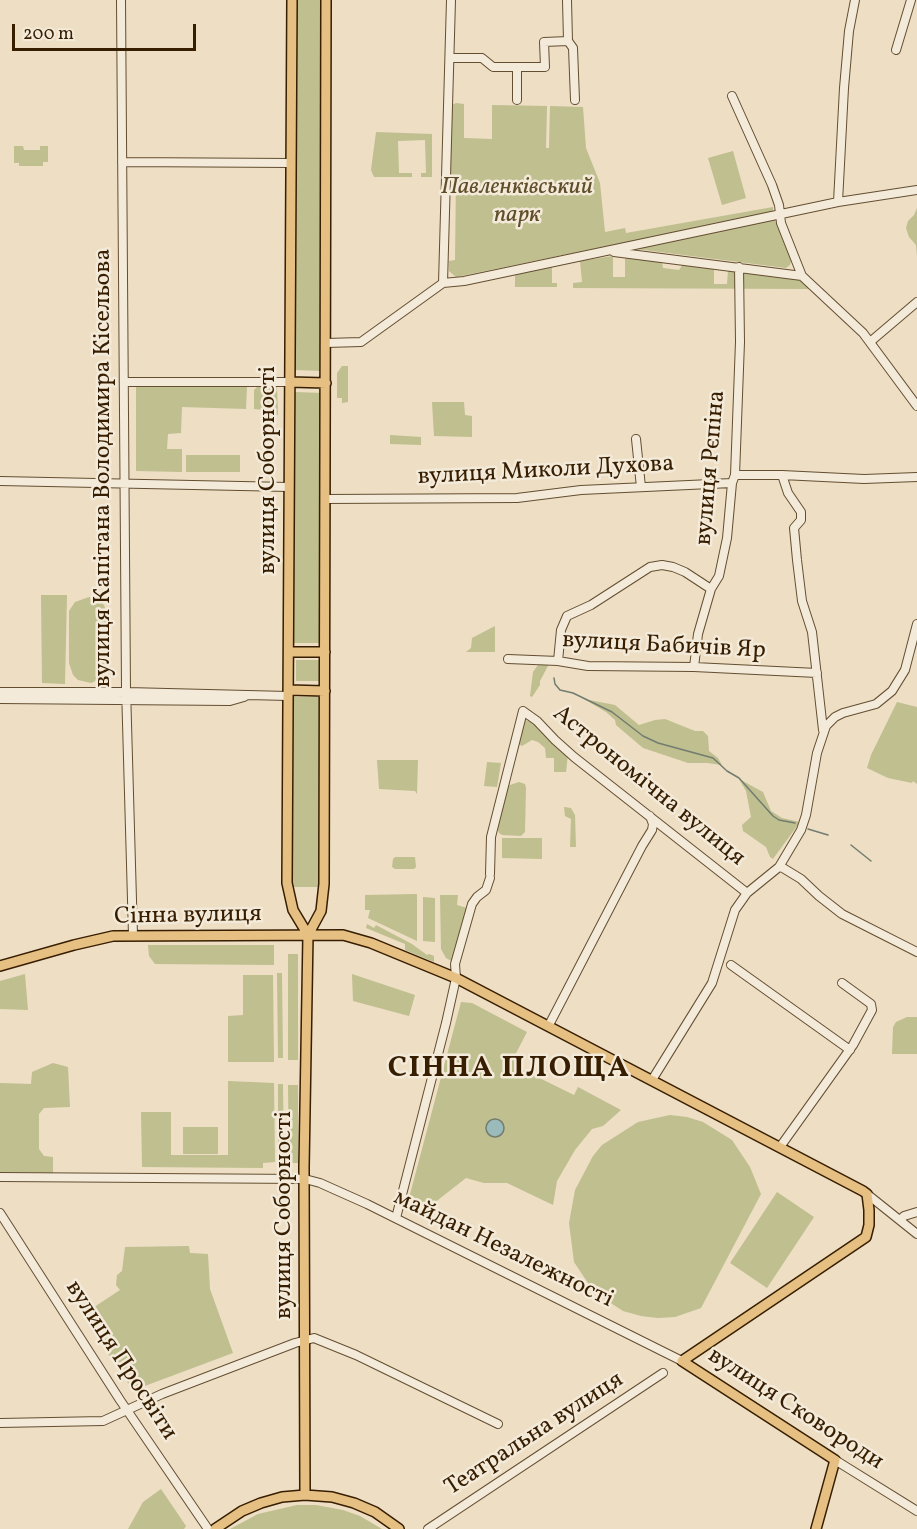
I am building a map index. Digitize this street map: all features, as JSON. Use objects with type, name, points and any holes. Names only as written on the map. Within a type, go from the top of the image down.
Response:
[{"type":"main road","name":"вулиця Соборності","points":[[292,0],[287,883],[293,910],[308,935]]},
{"type":"main road","name":"вулиця Соборності","points":[[305,1495],[308,935],[321,911],[323,894],[327,0]]},
{"type":"main road","points":[[290,382],[326,383]]},
{"type":"main road","points":[[289,652],[325,652]]},
{"type":"main road","points":[[288,693],[325,691]]},
{"type":"main road","points":[[308,935],[332,934],[352,938],[456,978],[867,1194],[869,1225],[866,1237],[682,1361]]},
{"type":"main road","name":"Сінна вулиця","points":[[0,966],[94,939],[134,935],[308,935]]},
{"type":"main road","name":"вулиця Сковороди","points":[[682,1361],[835,1460]]},
{"type":"main road","points":[[816,1529],[835,1460]]},
{"type":"main road","points":[[214,1529],[236,1514],[261,1503],[282,1497],[305,1495],[332,1497],[354,1503],[375,1512],[399,1529]]},
{"type":"street","name":"вулиця Капітана Володимира Кісельова","points":[[121,0],[127,696],[134,935]]},
{"type":"street","points":[[443,283],[451,0]]},
{"type":"street","points":[[567,0],[568,40],[573,48],[575,100]]},
{"type":"street","points":[[838,202],[844,88],[849,31],[855,0]]},
{"type":"street","points":[[896,50],[911,0]]},
{"type":"street","points":[[450,58],[482,58],[494,67],[544,67],[544,42],[568,40]]},
{"type":"street","points":[[517,67],[517,100]]},
{"type":"street","points":[[732,96],[772,186],[779,205],[779,216],[802,276],[855,325],[917,406]]},
{"type":"street","points":[[122,162],[291,163]]},
{"type":"street","points":[[326,343],[361,342],[443,283],[465,281],[838,202],[917,190]]},
{"type":"street","points":[[609,251],[802,276]]},
{"type":"street","name":"вулиця Рєпіна","points":[[694,667],[698,634],[711,589],[719,576],[724,556],[733,479],[740,342],[739,267]]},
{"type":"street","points":[[870,342],[917,302]]},
{"type":"street","points":[[124,382],[290,382]]},
{"type":"street","points":[[636,439],[641,487]]},
{"type":"street","points":[[782,475],[788,493],[801,512],[801,520],[794,528],[798,580],[812,632],[823,732]]},
{"type":"street","name":"вулиця Миколи Духова","points":[[326,499],[517,498],[581,490],[782,475],[864,479],[917,477]]},
{"type":"street","points":[[0,481],[289,486]]},
{"type":"street","points":[[558,662],[561,630],[567,616],[591,605],[651,567],[662,565],[674,567],[711,589]]},
{"type":"street","points":[[652,1080],[712,983],[735,910],[747,893],[779,867],[803,826],[813,769],[823,732],[835,717],[876,704],[892,691],[905,670],[917,624]]},
{"type":"street","name":"вулиця Бабичів Яр","points":[[508,659],[588,666],[694,667],[817,673]]},
{"type":"street","points":[[0,692],[127,696]]},
{"type":"street","points":[[0,699],[288,693]]},
{"type":"street","name":"Астрономічна вулиця","points":[[456,978],[455,964],[472,904],[486,890],[490,876],[491,837],[523,711],[537,721],[564,749],[747,893]]},
{"type":"street","points":[[549,1025],[652,830],[653,821],[649,815]]},
{"type":"street","points":[[652,830],[670,832]]},
{"type":"street","points":[[779,867],[783,867],[801,879],[842,914],[917,952]]},
{"type":"street","points":[[731,965],[850,1050]]},
{"type":"street","points":[[396,1218],[444,1034],[456,978]]},
{"type":"street","points":[[780,1147],[858,1039],[873,1007],[842,983]]},
{"type":"street","name":"майдан Незалежності","points":[[0,1177],[305,1179],[320,1183],[396,1218],[682,1361]]},
{"type":"street","points":[[867,1194],[917,1234]]},
{"type":"street","points":[[900,1220],[904,1216],[917,1212]]},
{"type":"street","name":"вулиця Просвіти","points":[[0,1213],[208,1529]]},
{"type":"street","points":[[0,1424],[103,1421],[162,1394],[314,1338],[347,1351],[498,1424]]},
{"type":"street","name":"Театральна вулиця","points":[[428,1529],[663,1374]]},
{"type":"street","name":"вулиця Сковороди","points":[[835,1460],[917,1511]]},
{"type":"green space","points":[[295,0],[322,0],[322,371],[294,370]]},
{"type":"green space","name":"Павленківський парк","points":[[464,104],[464,138],[492,139],[492,105],[547,106],[546,148],[549,148],[550,106],[583,107],[586,148],[600,183],[605,232],[625,228],[626,233],[773,207],[773,212],[456,277],[449,271],[449,261],[455,260],[456,177],[450,171],[452,105]]},
{"type":"green space","points":[[376,132],[432,134],[432,177],[421,177],[421,173],[426,173],[425,140],[398,141],[399,173],[412,173],[412,177],[374,177],[371,170]]},
{"type":"green space","points":[[14,146],[23,146],[24,150],[40,150],[40,146],[48,146],[48,162],[43,162],[43,166],[19,166],[19,163],[14,163]]},
{"type":"green space","points":[[733,151],[746,198],[722,205],[708,158]]},
{"type":"green space","points":[[917,208],[917,256],[916,245],[909,237],[906,228]]},
{"type":"green space","points":[[773,219],[777,223],[792,258],[790,265],[786,268],[636,249]]},
{"type":"green space","points":[[613,256],[613,277],[625,277],[625,258],[662,262],[663,268],[679,270],[683,264],[714,268],[714,284],[727,284],[728,270],[800,280],[810,288],[573,288],[573,283],[582,282],[580,261]]},
{"type":"green space","points":[[552,267],[552,283],[557,283],[557,287],[515,287],[515,275]]},
{"type":"green space","points":[[342,366],[348,366],[348,402],[342,403],[342,398],[337,398],[337,373]]},
{"type":"green space","points":[[136,386],[247,386],[246,409],[182,407],[181,433],[168,434],[167,449],[182,449],[182,472],[136,471]]},
{"type":"green space","points":[[258,386],[277,386],[278,415],[268,415],[263,410],[254,409],[254,390]]},
{"type":"green space","points":[[295,392],[322,393],[320,643],[293,643]]},
{"type":"green space","points":[[432,402],[464,402],[465,415],[472,416],[472,437],[434,436]]},
{"type":"green space","points":[[390,435],[421,437],[421,445],[390,444]]},
{"type":"green space","points":[[186,455],[240,455],[240,472],[186,472]]},
{"type":"green space","points":[[41,595],[67,595],[65,684],[42,683]]},
{"type":"green space","points":[[89,597],[99,600],[104,605],[108,617],[107,670],[100,679],[91,683],[78,680],[73,675],[69,663],[69,611],[75,602]]},
{"type":"green space","points":[[495,626],[495,652],[466,652],[471,648],[472,638]]},
{"type":"green space","points":[[296,660],[320,660],[320,681],[296,681]]},
{"type":"green space","points":[[550,662],[540,685],[532,697],[530,696],[533,672],[538,665]]},
{"type":"green space","points":[[293,697],[320,697],[320,887],[293,887]]},
{"type":"green space","points":[[584,699],[615,705],[639,725],[665,719],[695,731],[703,731],[708,736],[709,751],[718,758],[722,765],[688,763],[643,748],[616,725],[615,720],[606,712]]},
{"type":"green space","points":[[897,702],[917,707],[917,784],[913,781],[912,783],[888,778],[867,768]]},
{"type":"green space","points":[[525,720],[536,723],[568,754],[566,772],[554,772],[554,758],[546,758],[545,748],[538,742],[532,740],[522,746],[519,744]]},
{"type":"green space","points":[[377,760],[418,760],[417,794],[415,791],[379,789]]},
{"type":"green space","points":[[487,762],[501,763],[497,787],[484,786]]},
{"type":"green space","points":[[739,779],[763,792],[771,811],[782,818],[800,822],[773,859],[766,847],[743,831],[742,825],[751,817],[746,791]]},
{"type":"green space","points":[[519,782],[525,784],[526,788],[525,832],[521,836],[502,835],[497,828],[507,786]]},
{"type":"green space","points":[[564,807],[571,808],[575,815],[576,847],[570,847],[571,819],[565,816]]},
{"type":"green space","points":[[502,838],[542,838],[542,859],[502,858]]},
{"type":"green space","points":[[395,857],[415,857],[416,867],[414,869],[395,869],[392,867]]},
{"type":"green space","points":[[417,894],[417,941],[368,918],[370,910],[365,910],[365,895]]},
{"type":"green space","points":[[440,895],[458,895],[457,905],[467,908],[453,962],[446,958],[441,949]]},
{"type":"green space","points":[[423,897],[435,898],[435,942],[423,941]]},
{"type":"green space","points":[[367,924],[374,928],[376,925],[412,944],[427,955],[434,956],[434,962],[405,950],[405,944],[366,928]]},
{"type":"green space","points":[[148,945],[274,945],[274,965],[155,964],[149,956]]},
{"type":"green space","points":[[288,954],[298,954],[298,1060],[288,1060]]},
{"type":"green space","points":[[277,973],[282,973],[283,1058],[278,1058]]},
{"type":"green space","points":[[25,974],[28,1010],[0,1009],[0,981]]},
{"type":"green space","points":[[352,974],[415,995],[409,1016],[353,1001]]},
{"type":"green space","points":[[243,975],[273,975],[274,1062],[228,1062],[228,1016],[243,1015]]},
{"type":"green space","points":[[461,1002],[472,1003],[527,1032],[513,1059],[517,1067],[574,1095],[578,1087],[621,1110],[603,1126],[592,1129],[575,1150],[557,1181],[553,1205],[507,1183],[484,1183],[466,1178],[429,1207],[409,1198]]},
{"type":"green space","points":[[907,1017],[917,1017],[917,1054],[892,1054],[893,1027],[896,1022]]},
{"type":"green space","points":[[53,1063],[68,1067],[70,1107],[44,1108],[39,1114],[39,1149],[44,1156],[53,1157],[53,1173],[0,1172],[0,1083],[31,1084],[32,1072]]},
{"type":"green space","points":[[228,1081],[274,1083],[275,1162],[263,1163],[263,1168],[142,1167],[141,1112],[171,1112],[171,1155],[228,1155]]},
{"type":"green space","points":[[278,1084],[283,1084],[284,1163],[278,1163]]},
{"type":"green space","points":[[288,1085],[298,1085],[298,1163],[289,1163]]},
{"type":"green space","points":[[670,1115],[703,1122],[732,1140],[750,1167],[761,1194],[701,1308],[675,1317],[658,1318],[623,1311],[594,1292],[574,1262],[569,1223],[575,1190],[593,1156],[602,1145],[638,1122]]},
{"type":"green space","points":[[183,1127],[218,1127],[218,1154],[183,1154]]},
{"type":"green space","points":[[777,1192],[814,1217],[767,1288],[730,1263]]},
{"type":"green space","points":[[189,1246],[190,1253],[208,1254],[210,1289],[233,1353],[142,1387],[134,1387],[128,1383],[82,1315],[120,1290],[116,1285],[117,1275],[122,1271],[125,1247]]},
{"type":"green space","points":[[161,1489],[186,1526],[184,1529],[128,1529],[143,1502]]},
{"type":"green space","points":[[297,1505],[316,1505],[343,1510],[360,1516],[382,1529],[230,1529],[258,1514]]},
{"type":"water","points":[[495,1119],[501,1122],[504,1128],[501,1134],[495,1137],[489,1134],[486,1128],[489,1122]]},
{"type":"waterway","points":[[554,678],[560,690],[573,693],[612,712],[643,736],[658,743],[713,758],[739,778],[773,816],[779,820],[795,823]]},
{"type":"waterway","points":[[808,829],[828,835]]},
{"type":"waterway","points":[[851,845],[871,861]]},
{"type":"district","name":"СІННА ПЛОЩА","points":[[509,1070]]}]
